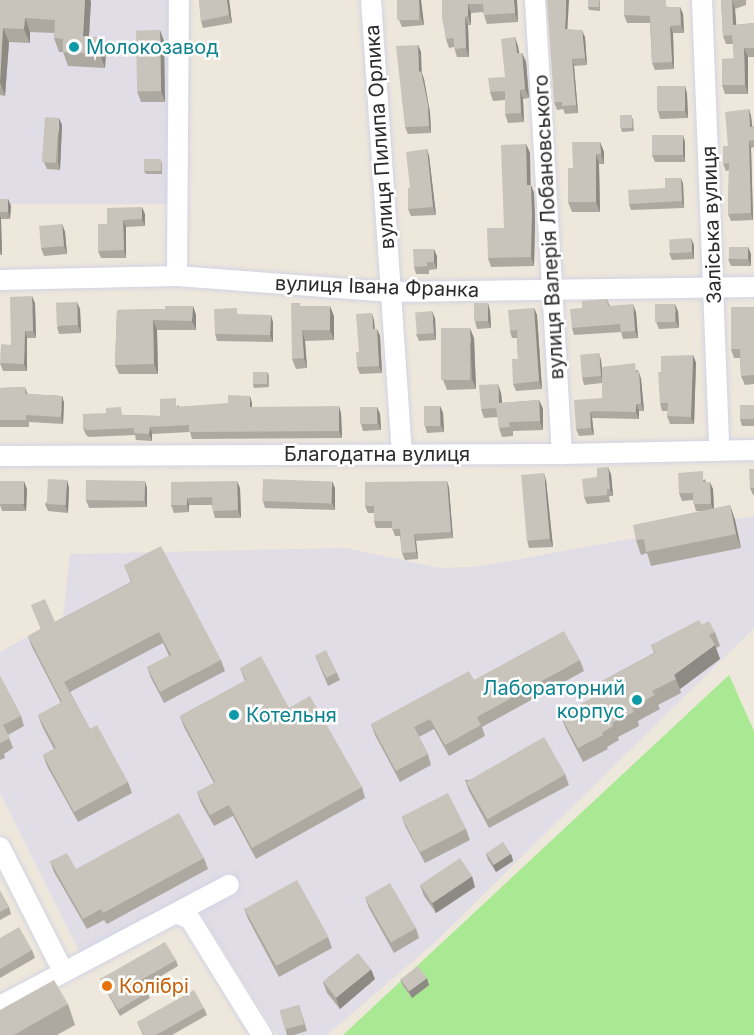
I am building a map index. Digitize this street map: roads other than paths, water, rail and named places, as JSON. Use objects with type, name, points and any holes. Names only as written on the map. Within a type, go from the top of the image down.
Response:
[{"type":"street","points":[[177,276],[179,0]]},
{"type":"street","name":"вулиця Пилипа Орлика","points":[[371,0],[402,454]]},
{"type":"street","name":"вулиця Валерія Лобановського","points":[[535,0],[562,454]]},
{"type":"street","name":"Заліська вулиця","points":[[702,0],[719,451]]},
{"type":"street","name":"вулиця Івана Франка","points":[[0,280],[177,276],[391,292],[754,287]]},
{"type":"street","name":"Благодатна вулиця","points":[[0,456],[562,454],[754,450]]},
{"type":"street","points":[[0,847],[63,971]]},
{"type":"street","points":[[0,1006],[230,885]]},
{"type":"street","points":[[178,914],[190,919],[262,1035]]},
{"type":"place","name":"Молокозавод","points":[[74,47]]},
{"type":"place","name":"Лабораторний корпус","points":[[637,700]]},
{"type":"place","name":"Котельня","points":[[234,715]]},
{"type":"place","name":"Колібрі","points":[[107,986]]}]
